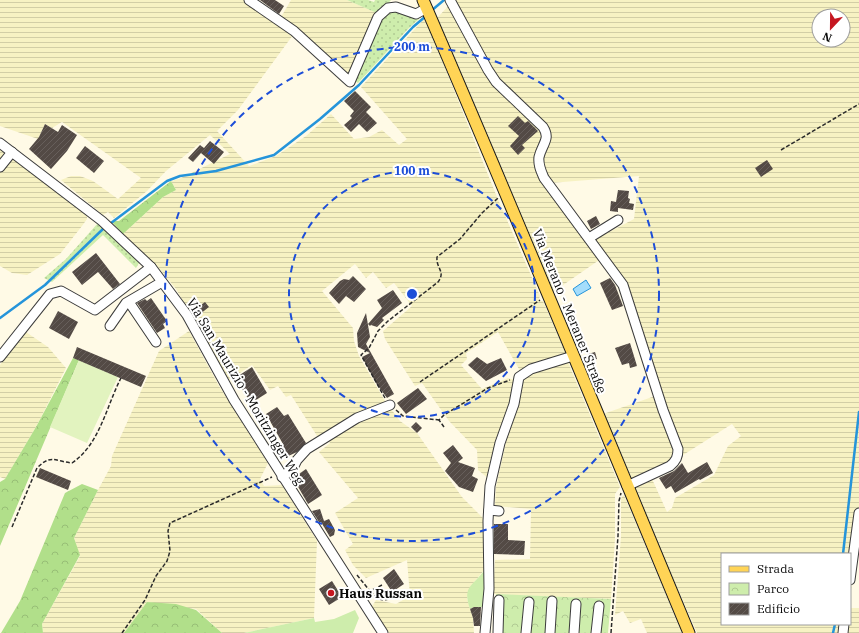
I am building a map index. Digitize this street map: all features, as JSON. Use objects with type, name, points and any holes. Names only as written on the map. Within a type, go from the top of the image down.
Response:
[{"type":"main road","name":"Via Merano - Meraner Straße","points":[[427,9],[507,194],[548,296],[570,357],[628,486],[689,633]]},
{"type":"street","points":[[249,0],[294,31],[350,82],[378,18],[388,8],[396,7],[416,14],[427,9]]},
{"type":"street","points":[[450,0],[496,82],[543,127],[546,132],[546,138],[540,156],[539,166],[544,178],[623,285],[663,410],[678,449],[678,456],[675,462],[670,466],[628,486]]},
{"type":"street","name":"Via San Maurizio - Moritzinger Weg","points":[[0,143],[102,221],[150,267],[162,282],[187,315],[234,400],[383,633]]},
{"type":"street","points":[[0,167],[12,152]]},
{"type":"street","points":[[589,238],[618,220]]},
{"type":"street","points":[[0,357],[50,294],[61,291],[95,310],[150,267]]},
{"type":"street","points":[[110,326],[126,303],[162,282]]},
{"type":"street","points":[[129,302],[156,342]]},
{"type":"street","points":[[485,633],[489,589],[490,486],[500,443],[514,404],[519,377],[531,369],[570,357]]},
{"type":"street","points":[[281,475],[293,468],[297,460],[307,449],[357,418],[390,405]]},
{"type":"street","points":[[489,510],[499,511]]},
{"type":"street","points":[[851,573],[859,513]]},
{"type":"street","points":[[498,633],[499,600]]},
{"type":"street","points":[[550,633],[552,601]]},
{"type":"street","points":[[526,633],[528,602]]},
{"type":"street","points":[[574,633],[576,604]]},
{"type":"street","points":[[596,633],[599,606]]},
{"type":"path","points":[[781,150],[859,104]]},
{"type":"path","points":[[440,420],[403,416],[390,405],[361,355],[369,348],[378,331],[388,321],[438,282],[441,278],[442,272],[436,263],[437,257],[460,239],[482,213],[497,199],[507,194]]},
{"type":"path","points":[[420,382],[548,296]]},
{"type":"path","points":[[440,420],[444,415],[488,388],[519,377]]},
{"type":"path","points":[[12,527],[37,468],[44,460],[50,458],[72,463],[82,457],[96,436],[114,391],[121,378]]},
{"type":"path","points":[[440,420],[444,427]]},
{"type":"path","points":[[122,633],[145,600],[156,576],[167,561],[170,551],[168,531],[170,523],[281,475]]},
{"type":"path","points":[[611,633],[619,501],[621,493],[628,486]]},
{"type":"path","points":[[355,573],[377,598],[385,600],[392,598]]},
{"type":"path","points":[[370,591],[382,585]]},
{"type":"shaded area","points":[[0,0],[254,0],[293,35],[238,110],[217,131],[249,166],[276,156],[306,136],[331,114],[354,139],[369,137],[382,130],[399,145],[407,139],[361,87],[425,18],[497,197],[540,296],[539,299],[540,301],[543,301],[566,354],[520,371],[498,332],[466,353],[467,359],[461,365],[482,389],[508,378],[514,380],[514,387],[489,479],[478,470],[477,450],[449,421],[422,383],[415,386],[385,339],[383,331],[412,306],[394,283],[386,288],[373,272],[366,278],[355,264],[322,291],[353,328],[354,341],[359,356],[385,401],[400,421],[417,433],[462,497],[485,520],[485,569],[471,586],[467,599],[473,618],[474,633],[389,633],[371,608],[376,600],[396,604],[410,596],[407,560],[366,578],[353,565],[345,550],[353,544],[335,513],[358,498],[319,452],[330,443],[326,435],[319,439],[291,395],[286,397],[278,386],[270,390],[252,365],[229,380],[176,289],[158,267],[123,234],[163,197],[176,190],[171,181],[179,179],[230,154],[210,135],[166,171],[147,191],[114,218],[108,212],[103,215],[61,180],[71,176],[80,176],[93,181],[118,199],[141,178],[62,122],[52,128],[45,124],[38,139],[0,126]]},
{"type":"shaded area","points":[[291,0],[347,0],[377,13],[349,76],[281,17]]},
{"type":"shaded area","points":[[454,0],[859,0],[859,526],[851,590],[851,553],[721,553],[721,625],[851,625],[851,608],[859,608],[859,633],[697,633],[633,487],[652,479],[667,512],[672,508],[675,498],[714,475],[728,446],[741,436],[732,424],[680,457],[632,483],[603,414],[658,395],[626,286],[605,256],[553,292],[437,18]],"holes":[[[639,176],[634,219],[594,240],[550,183]]]},
{"type":"shaded area","points":[[0,149],[4,152],[4,158],[7,161],[14,159],[87,215],[87,219],[60,254],[27,275],[12,273],[0,266]]},
{"type":"shaded area","points":[[23,330],[48,347],[66,368],[36,427],[5,479],[0,477],[0,365]]},
{"type":"shaded area","points":[[189,331],[219,386],[268,463],[260,479],[264,486],[282,485],[317,541],[314,618],[244,633],[222,633],[196,609],[147,602],[124,633],[43,633],[42,624],[80,556],[74,538],[111,466],[112,456],[159,351]]},
{"type":"shaded area","points":[[568,362],[620,487],[615,494],[615,539],[611,599],[493,594],[495,560],[530,559],[531,509],[495,506],[496,487],[506,442],[504,440],[521,382],[528,374]]},
{"type":"shaded area","points":[[624,495],[682,633],[647,633],[641,619],[630,623],[623,611],[615,615],[621,536],[621,498]]},
{"type":"green space","points":[[347,0],[368,0],[374,2],[375,0],[391,0],[379,14]]},
{"type":"green space","points":[[391,11],[419,19],[358,83],[353,80],[380,20]]},
{"type":"green space","points":[[171,181],[176,190],[163,197],[123,234],[111,221],[119,221]]},
{"type":"green space","points":[[98,223],[139,263],[136,268],[103,235],[52,282],[44,278],[66,259]]},
{"type":"green space","points":[[73,358],[79,360],[0,546],[0,482],[5,479],[36,427]]},
{"type":"green space","points":[[79,360],[118,377],[87,443],[50,427]]},
{"type":"green space","points":[[82,484],[98,490],[74,538],[80,555],[42,624],[43,633],[1,633],[20,601],[65,493]]},
{"type":"green space","points":[[485,569],[484,607],[474,607],[470,609],[467,595],[468,591]]},
{"type":"green space","points":[[496,594],[611,599],[608,633],[494,633]]},
{"type":"green space","points":[[147,602],[176,604],[196,610],[222,633],[124,633]]},
{"type":"green space","points":[[355,610],[359,618],[353,633],[244,633],[314,618],[315,622],[334,619]]},
{"type":"water","points":[[586,280],[591,288],[577,296],[573,289]]},
{"type":"building","points":[[260,0],[275,0],[284,6],[279,14]]},
{"type":"building","points":[[355,91],[371,107],[366,112],[377,123],[367,132],[359,124],[351,132],[344,125],[352,118],[350,116],[354,111],[344,101]]},
{"type":"building","points":[[518,116],[525,123],[528,121],[538,131],[522,145],[525,148],[518,155],[510,146],[519,136],[508,126]]},
{"type":"building","points":[[45,124],[58,132],[62,125],[77,135],[67,151],[51,169],[29,149],[39,137]]},
{"type":"building","points":[[210,141],[224,152],[214,164],[201,153],[193,162],[188,158],[200,145],[204,148]]},
{"type":"building","points":[[85,146],[104,161],[94,173],[76,158]]},
{"type":"building","points":[[767,160],[773,169],[761,177],[755,168]]},
{"type":"building","points":[[618,190],[629,191],[629,203],[634,204],[633,210],[618,208],[618,212],[610,211],[611,201],[616,202]]},
{"type":"building","points":[[596,216],[600,224],[591,229],[587,221]]},
{"type":"building","points":[[96,253],[120,284],[113,289],[98,272],[82,285],[72,272]]},
{"type":"building","points":[[353,276],[366,289],[354,302],[346,296],[339,304],[329,293],[340,281],[344,279],[349,280]]},
{"type":"building","points":[[610,278],[615,285],[623,306],[612,310],[600,283]]},
{"type":"building","points":[[393,290],[402,303],[382,318],[384,320],[377,327],[370,326],[368,324],[382,308],[377,300]]},
{"type":"building","points":[[151,298],[167,321],[163,324],[165,328],[157,333],[137,303],[145,299],[147,301]]},
{"type":"building","points":[[205,302],[209,307],[200,314],[197,308]]},
{"type":"building","points":[[58,311],[78,322],[69,339],[49,328]]},
{"type":"building","points":[[366,313],[370,337],[366,344],[394,394],[387,398],[376,383],[362,357],[370,353],[358,347],[357,333]]},
{"type":"building","points":[[630,343],[637,366],[630,368],[629,363],[622,365],[615,348]]},
{"type":"building","points":[[77,347],[146,376],[141,387],[73,358]]},
{"type":"building","points":[[595,352],[597,359],[590,361],[588,354]]},
{"type":"building","points":[[477,357],[487,364],[501,358],[507,370],[486,381],[468,365]]},
{"type":"building","points":[[252,367],[267,393],[251,403],[235,378]]},
{"type":"building","points":[[418,388],[427,399],[406,414],[397,403]]},
{"type":"building","points":[[277,407],[284,416],[288,414],[306,443],[297,452],[284,458],[277,447],[283,444],[266,414]]},
{"type":"building","points":[[416,422],[422,428],[417,433],[411,427]]},
{"type":"building","points":[[453,445],[463,458],[458,462],[475,468],[472,476],[478,479],[473,492],[459,487],[445,471],[451,463],[443,453]]},
{"type":"building","points":[[707,462],[713,473],[700,480],[699,479],[675,493],[671,486],[666,489],[659,478],[674,471],[682,463],[688,473]]},
{"type":"building","points":[[40,468],[71,481],[68,490],[36,477]]},
{"type":"building","points":[[306,469],[322,495],[308,504],[293,478]]},
{"type":"building","points":[[320,509],[324,521],[329,519],[335,530],[334,535],[330,537],[312,511]]},
{"type":"building","points":[[494,524],[508,524],[508,540],[525,541],[524,555],[494,554]]},
{"type":"building","points":[[394,569],[404,584],[392,592],[383,578]]},
{"type":"building","name":"Haus Russan","points":[[332,581],[342,597],[329,605],[319,589]]},
{"type":"building","points":[[474,607],[481,607],[480,626],[474,626],[470,609]]},
{"type":"waterway","points":[[431,11],[444,0]]},
{"type":"waterway","points":[[111,223],[167,181],[180,176],[216,171],[274,155],[320,119],[359,85],[413,27],[426,16]]},
{"type":"waterway","points":[[0,318],[45,285],[104,228]]},
{"type":"waterway","points":[[843,553],[859,412]]},
{"type":"waterway","points":[[833,633],[835,625]]},
{"type":"place","name":"Haus Russan","points":[[331,593]]}]
